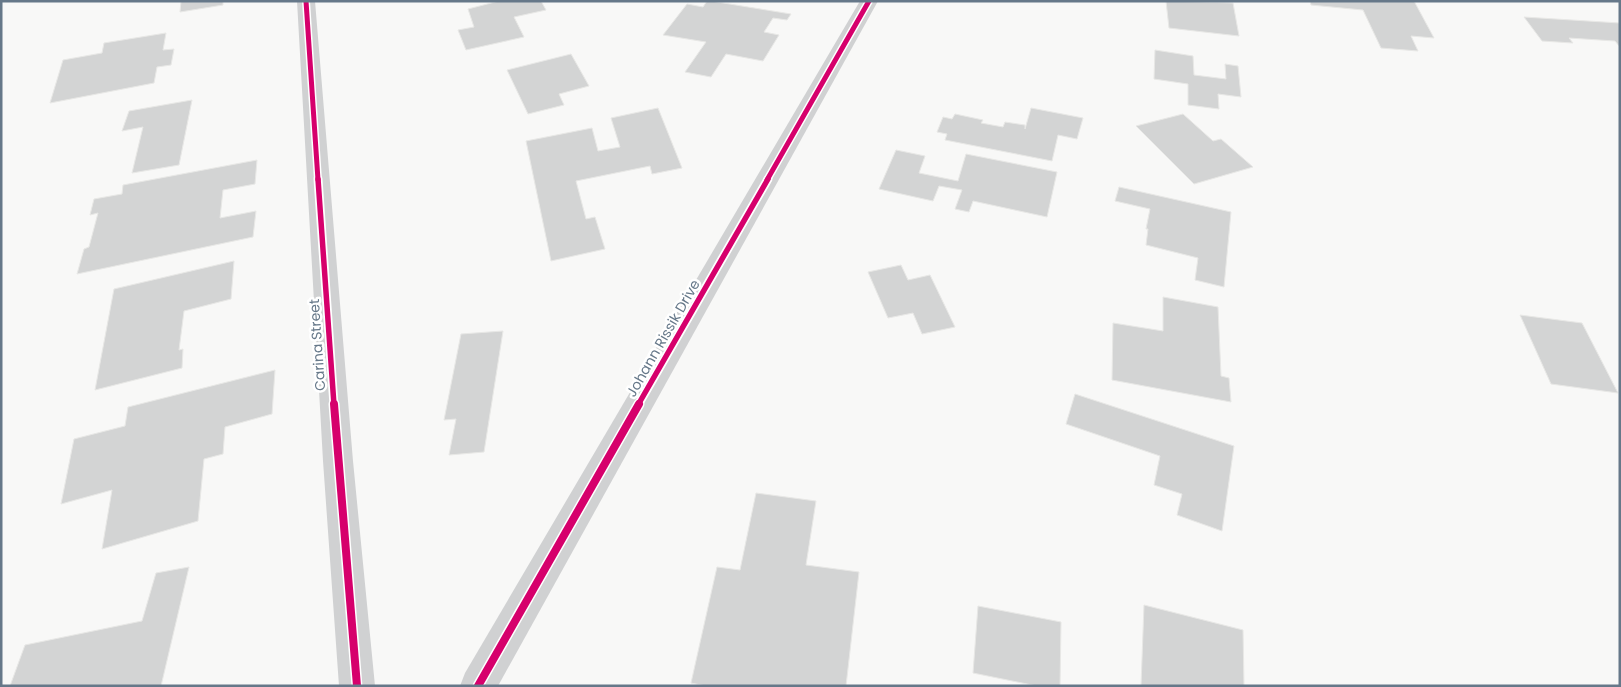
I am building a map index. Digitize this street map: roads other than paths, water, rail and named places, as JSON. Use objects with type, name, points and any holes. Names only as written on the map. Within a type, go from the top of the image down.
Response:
[{"type":"street","name":"Carina Street","points":[[306,1],[338,461],[357,686]]},
{"type":"street","name":"Johann Rissik Drive","points":[[478,686],[869,1]]}]
